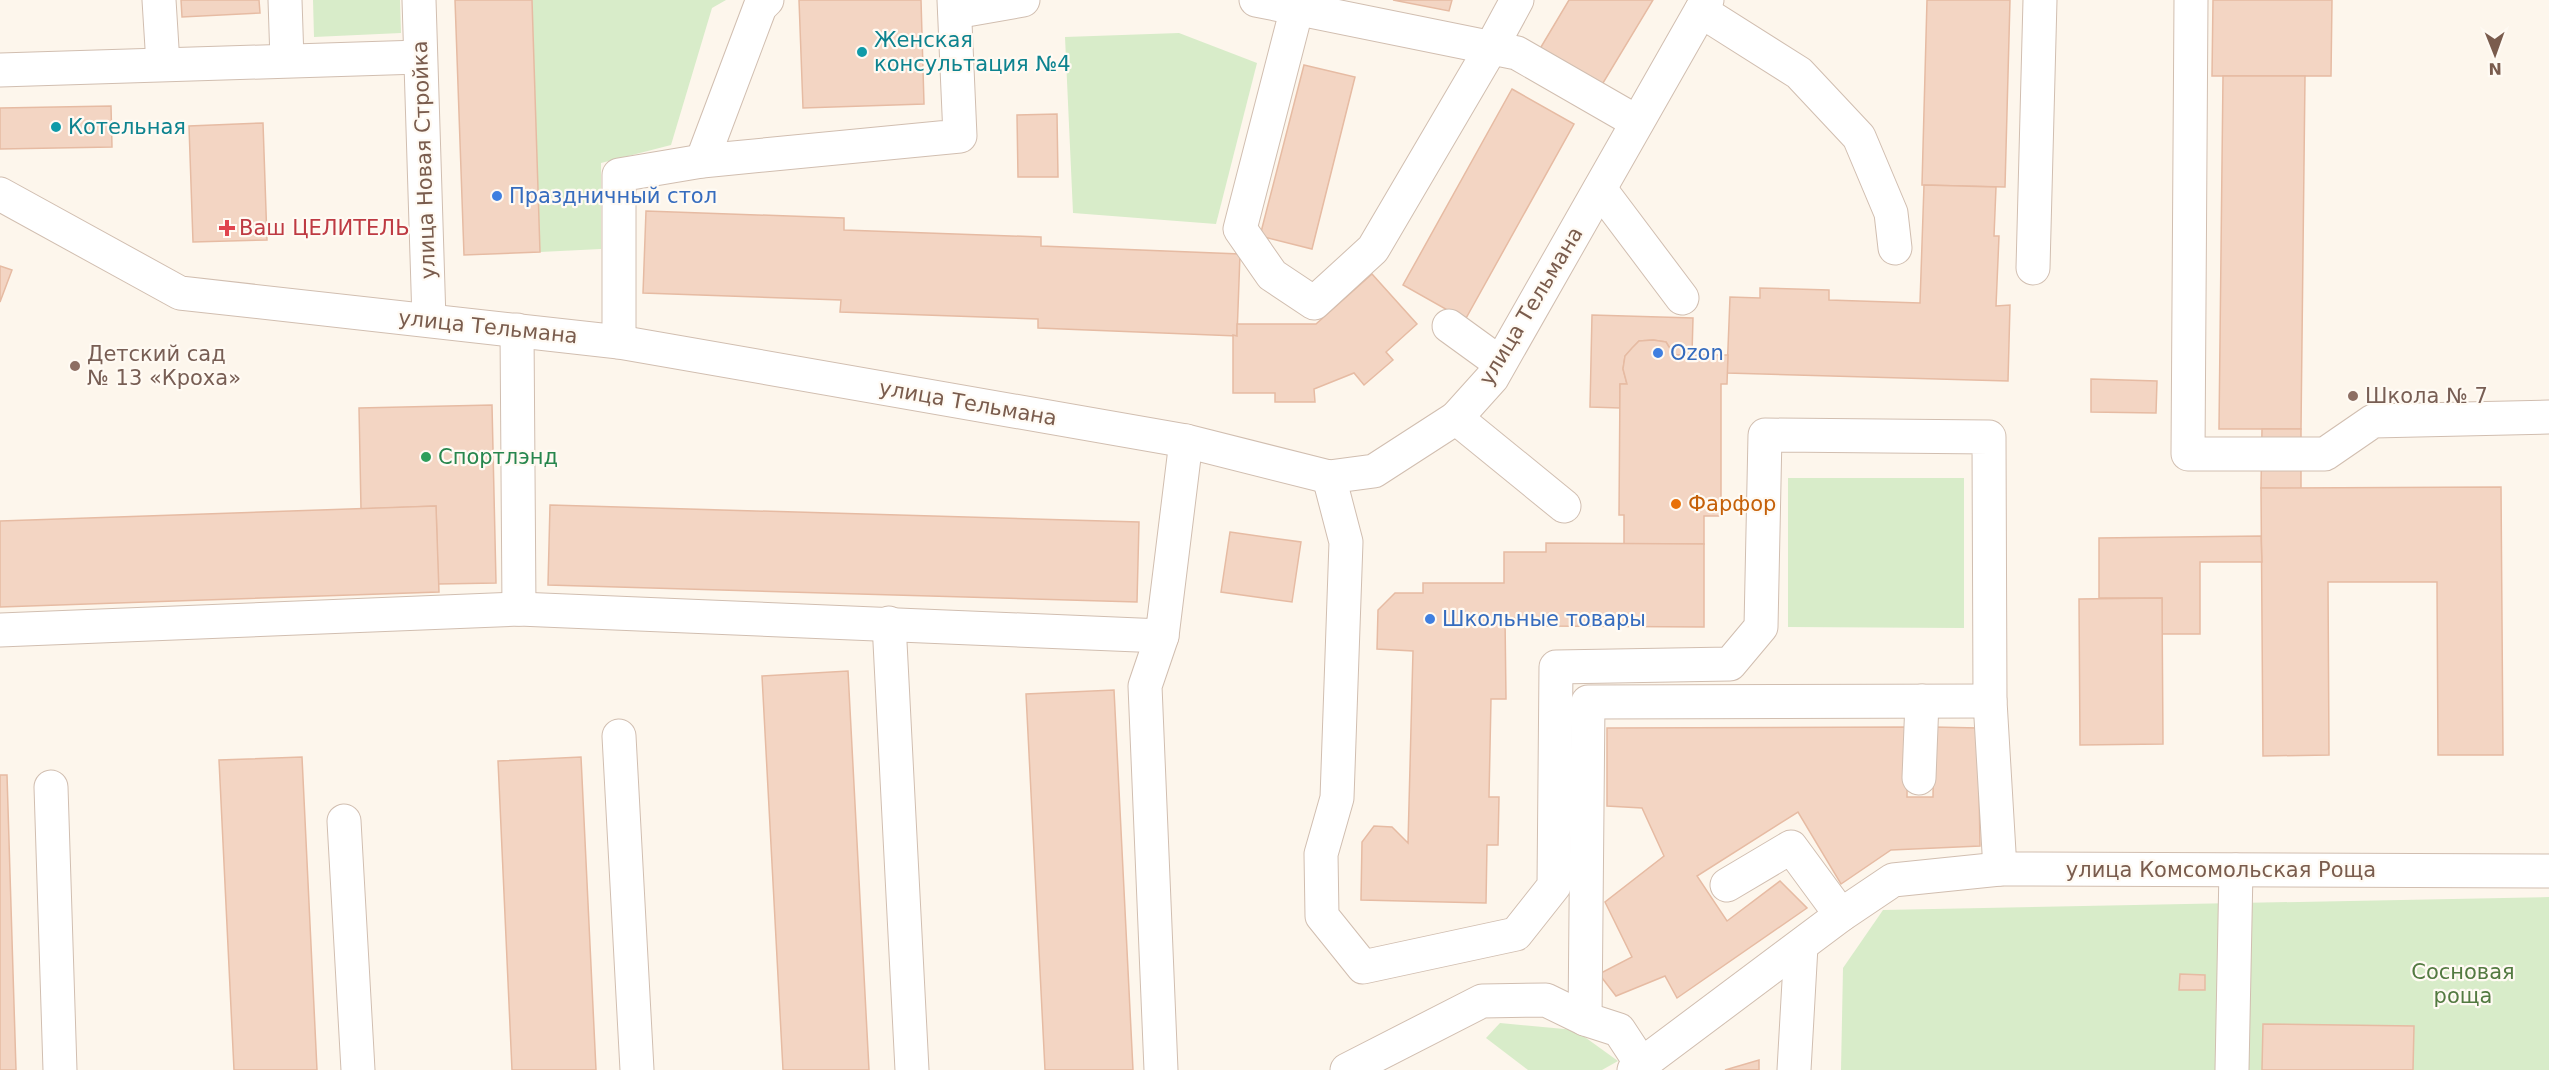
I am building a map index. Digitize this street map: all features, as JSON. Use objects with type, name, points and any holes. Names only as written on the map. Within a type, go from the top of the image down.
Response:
[{"type":"street","points":[[159,0],[163,64]]},
{"type":"street","points":[[285,0],[288,60]]},
{"type":"street","name":"улица Новая Стройка","points":[[418,0],[429,320]]},
{"type":"street","points":[[702,161],[760,7],[767,0]]},
{"type":"street","points":[[620,342],[619,175],[702,161],[960,136],[954,6],[1023,0]]},
{"type":"street","points":[[1256,0],[1517,53],[1637,122]]},
{"type":"street","points":[[1297,8],[1240,229],[1272,275],[1314,303],[1373,249],[1517,0]]},
{"type":"street","points":[[2033,268],[2040,0]]},
{"type":"street","points":[[2191,0],[2188,454],[2325,454],[2373,422],[2549,417]]},
{"type":"street","points":[[1704,5],[1799,73],[1859,137],[1891,213],[1894,248]]},
{"type":"street","name":"улица Тельмана","points":[[0,194],[180,293],[620,342],[1186,441],[1329,477],[1374,471],[1456,418],[1492,378],[1704,5]]},
{"type":"street","points":[[0,70],[420,57]]},
{"type":"street","points":[[1600,189],[1682,298]]},
{"type":"street","points":[[1449,326],[1500,363]]},
{"type":"street","points":[[517,330],[519,609]]},
{"type":"street","points":[[1456,418],[1564,506]]},
{"type":"street","points":[[1329,477],[1346,542],[1337,798],[1321,854],[1322,916],[1363,967],[1516,934],[1554,886],[1556,667],[1730,664],[1761,627],[1765,435],[1989,437],[1990,701],[2000,869]]},
{"type":"street","points":[[1161,1070],[1146,686],[1162,636],[1186,441]]},
{"type":"street","points":[[0,630],[519,609],[1162,636]]},
{"type":"street","points":[[889,623],[912,1070]]},
{"type":"street","points":[[1919,778],[1922,701]]},
{"type":"street","points":[[1585,1018],[1588,702],[1990,701]]},
{"type":"street","points":[[619,736],[637,1070]]},
{"type":"street","points":[[51,787],[60,1070]]},
{"type":"street","points":[[344,821],[358,1070]]},
{"type":"street","points":[[1347,1070],[1482,1001],[1546,1000],[1585,1018],[1619,1030],[1638,1068],[1841,915],[1791,847],[1727,885]]},
{"type":"street","name":"улица Комсомольская Роща","points":[[1841,915],[1893,880],[2000,869],[2549,871]]},
{"type":"street","points":[[2232,1070],[2236,870]]},
{"type":"street","points":[[1794,1070],[1802,946]]},
{"type":"green space","points":[[313,0],[400,0],[401,33],[314,37]]},
{"type":"green space","points":[[532,0],[726,0],[712,8],[671,145],[601,163],[601,249],[540,252]]},
{"type":"green space","points":[[1179,33],[1257,63],[1216,224],[1073,213],[1065,37]]},
{"type":"green space","points":[[1788,478],[1964,478],[1964,628],[1788,627]]},
{"type":"green space","name":"Сосновая роща","points":[[2549,897],[2549,1070],[1841,1070],[1843,968],[1883,910]]},
{"type":"green space","points":[[1500,1023],[1575,1030],[1618,1061],[1602,1070],[1528,1070],[1486,1038]]},
{"type":"building","points":[[181,0],[259,0],[260,13],[182,17]]},
{"type":"building","points":[[455,0],[532,0],[540,252],[464,255]]},
{"type":"building","name":"Женская консультация №4","points":[[799,0],[921,0],[924,104],[803,108]]},
{"type":"building","points":[[1393,0],[1452,0],[1449,11]]},
{"type":"building","points":[[1569,0],[1653,0],[1600,88],[1538,52]]},
{"type":"building","points":[[1927,0],[2010,0],[2005,187],[1922,185]]},
{"type":"building","points":[[2213,0],[2332,0],[2331,76],[2212,76]]},
{"type":"building","points":[[1304,65],[1355,77],[1312,249],[1260,236]]},
{"type":"building","points":[[2223,76],[2305,76],[2301,429],[2219,429]]},
{"type":"building","points":[[1512,89],[1574,124],[1465,320],[1403,285]]},
{"type":"building","name":"Котельная","points":[[111,106],[112,147],[0,149],[0,108]]},
{"type":"building","points":[[1057,114],[1058,177],[1018,177],[1017,115]]},
{"type":"building","points":[[263,123],[267,240],[193,242],[189,126]]},
{"type":"building","points":[[1924,185],[1996,187],[1994,236],[1999,236],[1996,306],[2010,305],[2008,381],[1727,373],[1730,297],[1760,298],[1760,288],[1829,290],[1829,300],[1920,303]]},
{"type":"building","points":[[646,211],[844,218],[844,230],[1041,237],[1041,246],[1240,254],[1237,336],[1038,328],[1038,319],[840,312],[841,300],[643,293]]},
{"type":"building","points":[[0,266],[12,270],[0,302]]},
{"type":"building","points":[[1372,274],[1417,324],[1386,352],[1393,360],[1364,385],[1354,373],[1314,389],[1315,402],[1275,402],[1275,393],[1233,393],[1233,335],[1237,336],[1237,324],[1316,324]]},
{"type":"building","points":[[1592,315],[1693,318],[1692,355],[1674,355],[1666,342],[1639,341],[1625,356],[1623,369],[1627,384],[1620,384],[1620,408],[1590,407]]},
{"type":"building","points":[[1639,341],[1666,342],[1674,355],[1728,355],[1727,384],[1721,384],[1721,516],[1704,516],[1704,544],[1624,544],[1624,515],[1619,515],[1620,384],[1627,384],[1623,369],[1625,356]]},
{"type":"building","points":[[2091,379],[2157,381],[2156,413],[2091,412]]},
{"type":"building","name":"Спортлэнд","points":[[492,405],[496,583],[438,584],[436,506],[361,509],[359,408]]},
{"type":"building","points":[[2262,429],[2301,429],[2301,489],[2261,488]]},
{"type":"building","points":[[2501,487],[2503,755],[2438,755],[2437,582],[2328,582],[2329,755],[2263,756],[2261,488]]},
{"type":"building","points":[[550,505],[1139,522],[1137,602],[548,585]]},
{"type":"building","points":[[436,506],[439,592],[0,607],[0,521]]},
{"type":"building","points":[[1230,532],[1301,542],[1292,602],[1221,592]]},
{"type":"building","points":[[2261,536],[2262,562],[2200,562],[2200,634],[2162,634],[2162,598],[2099,598],[2099,538]]},
{"type":"building","points":[[1546,543],[1704,544],[1704,627],[1545,626],[1546,619],[1505,618],[1506,699],[1491,699],[1489,797],[1499,797],[1498,845],[1487,845],[1486,903],[1361,900],[1362,842],[1374,826],[1392,827],[1408,843],[1413,651],[1377,649],[1378,610],[1395,593],[1423,593],[1423,583],[1504,583],[1504,552],[1546,552]]},
{"type":"building","points":[[2162,598],[2163,744],[2080,745],[2079,599]]},
{"type":"building","points":[[848,671],[869,1070],[783,1070],[762,676]]},
{"type":"building","points":[[1114,690],[1133,1070],[1045,1070],[1026,694]]},
{"type":"building","points":[[1908,727],[1907,797],[1933,797],[1934,727],[1978,728],[1980,846],[1891,850],[1841,884],[1798,812],[1697,876],[1727,921],[1780,881],[1807,908],[1677,998],[1665,976],[1616,996],[1599,974],[1632,957],[1605,902],[1664,856],[1642,808],[1607,806],[1607,728]]},
{"type":"building","points":[[302,757],[317,1070],[234,1070],[219,760]]},
{"type":"building","points":[[581,757],[596,1070],[512,1070],[498,761]]},
{"type":"building","points":[[0,775],[7,775],[16,1070],[0,1070]]},
{"type":"building","points":[[2180,974],[2205,975],[2205,990],[2179,990]]},
{"type":"building","points":[[2263,1024],[2414,1026],[2413,1070],[2262,1070]]},
{"type":"building","points":[[1759,1060],[1759,1070],[1725,1070]]},
{"type":"place","name":"Женская консультация №4","points":[[862,52]]},
{"type":"place","name":"Котельная","points":[[56,127]]},
{"type":"place","name":"Праздничный стол","points":[[497,196]]},
{"type":"place","name":"Ваш ЦЕЛИТЕЛЬ","points":[[227,228]]},
{"type":"place","name":"Ozon","points":[[1658,353]]},
{"type":"place","name":"Детский сад № 13 «Кроха»","points":[[75,366]]},
{"type":"place","name":"Школа № 7","points":[[2353,396]]},
{"type":"place","name":"Спортлэнд","points":[[426,457]]},
{"type":"place","name":"Фарфор","points":[[1676,504]]},
{"type":"place","name":"Школьные товары","points":[[1430,619]]}]
